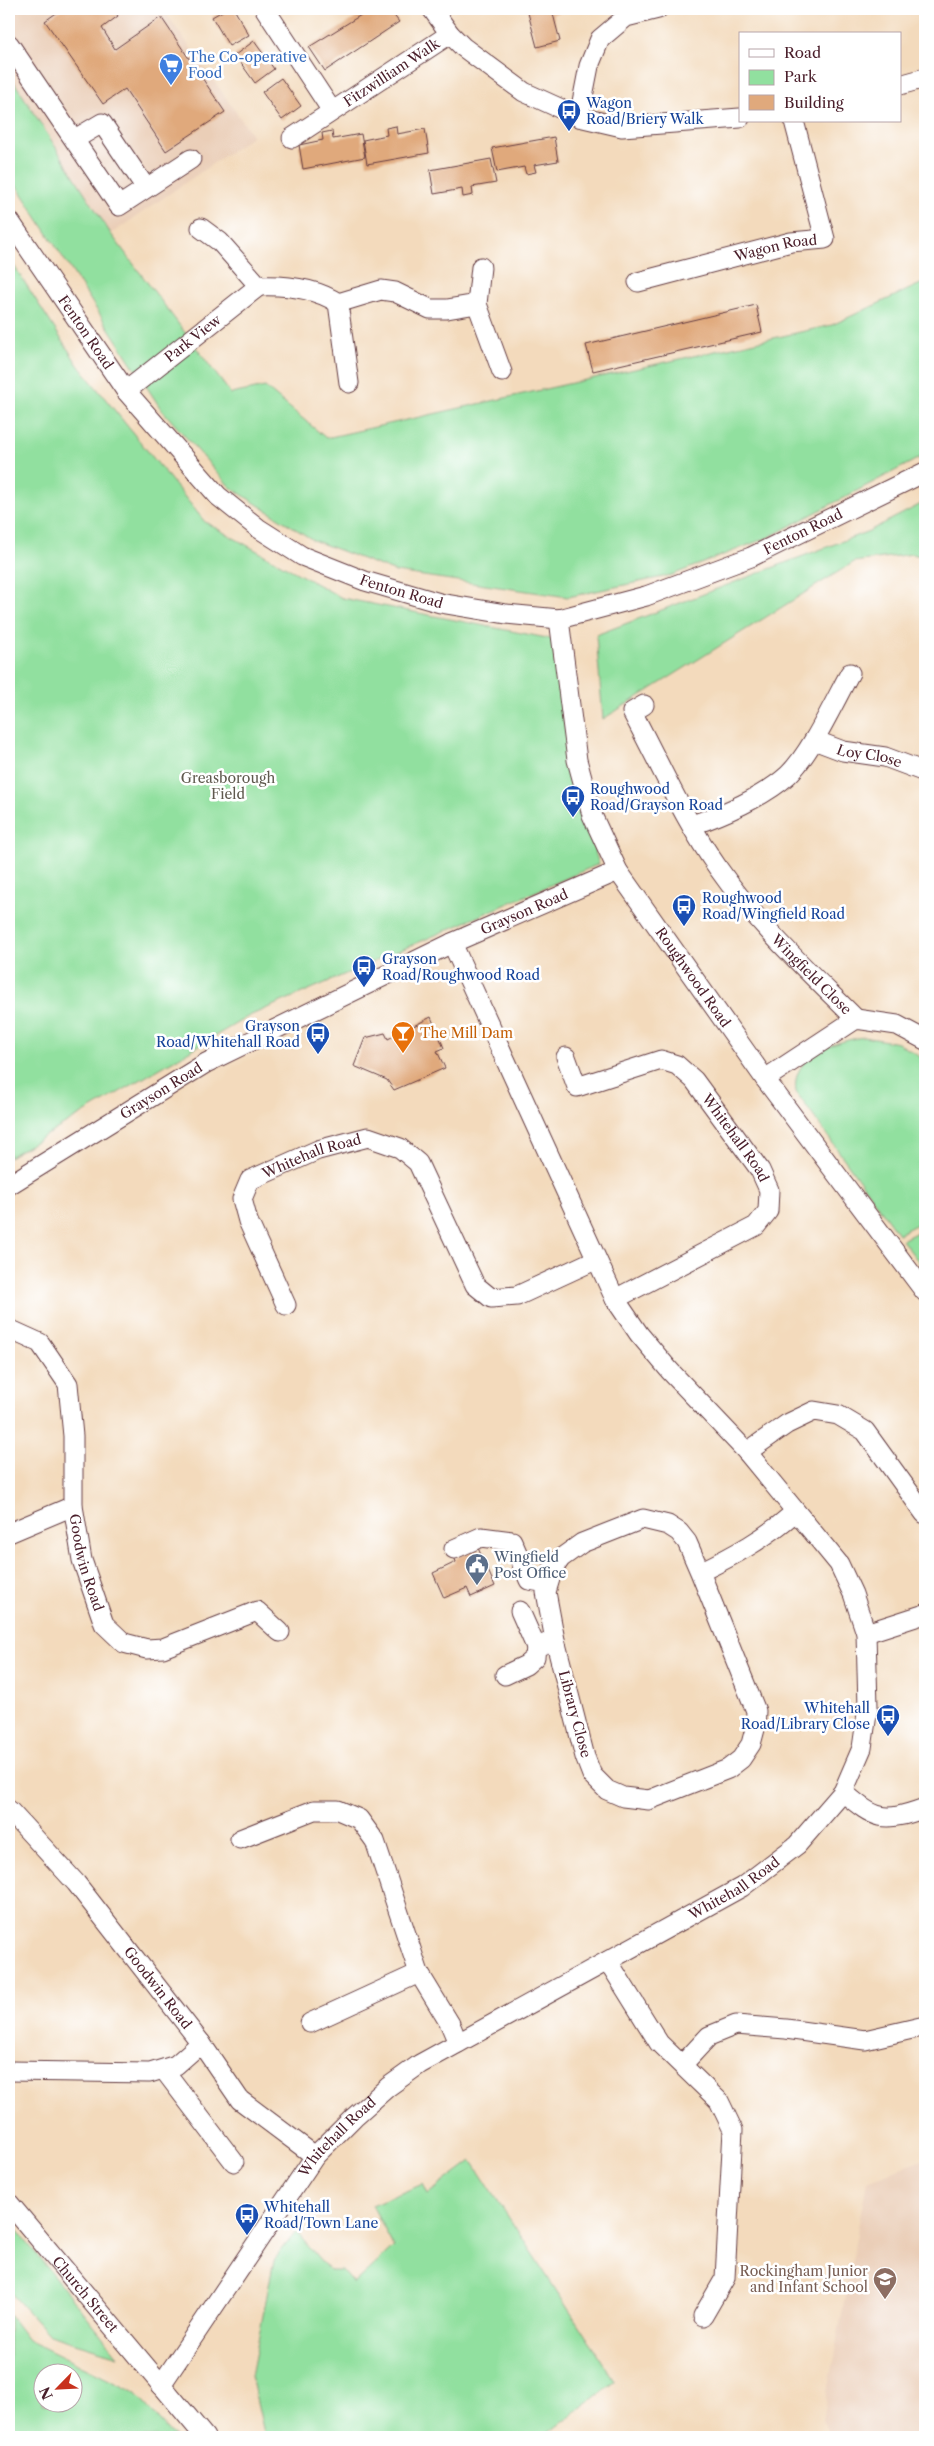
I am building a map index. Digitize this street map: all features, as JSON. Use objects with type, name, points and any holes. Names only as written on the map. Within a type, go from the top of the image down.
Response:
[{"type":"street","name":"Fitzwilliam Walk","points":[[264,9],[332,111]]},
{"type":"street","points":[[432,9],[450,34],[463,47],[524,92],[579,117],[622,127],[739,118]]},
{"type":"street","points":[[579,117],[589,66],[600,39],[626,17],[658,9]]},
{"type":"street","name":"Fitzwilliam Walk","points":[[292,138],[450,34]]},
{"type":"street","points":[[9,44],[119,206],[191,159]]},
{"type":"street","points":[[902,84],[925,78]]},
{"type":"street","name":"Wagon Road","points":[[638,282],[791,242],[825,239],[794,122]]},
{"type":"street","points":[[75,139],[102,123],[146,188]]},
{"type":"street","name":"Fenton Road","points":[[9,220],[126,390],[218,496],[258,528],[302,556],[365,581],[440,603],[506,614],[559,619],[646,596],[751,556],[925,472]]},
{"type":"street","points":[[201,228],[223,236],[260,286],[282,285],[310,291],[326,295],[338,303],[349,383]]},
{"type":"street","points":[[481,267],[477,304],[502,372]]},
{"type":"street","name":"Park View","points":[[126,390],[260,286]]},
{"type":"street","points":[[338,303],[380,290],[395,292],[430,309],[447,309],[477,304]]},
{"type":"street","name":"Roughwood Road","points":[[559,619],[577,760],[592,816],[618,871],[765,1079],[925,1292]]},
{"type":"street","points":[[692,825],[728,812],[788,775],[814,740],[850,673]]},
{"type":"street","name":"Wingfield Close","points":[[644,705],[632,712],[692,825],[718,868],[782,945],[856,1019]]},
{"type":"street","name":"Loy Close","points":[[814,740],[844,751],[884,757],[925,772]]},
{"type":"street","name":"Grayson Road","points":[[9,1185],[206,1063],[452,943],[618,871]]},
{"type":"street","name":"Whitehall Road","points":[[161,2385],[315,2156],[354,2117],[388,2087],[420,2064],[742,1887],[797,1845],[843,1792],[862,1748],[868,1707],[866,1633],[853,1594],[839,1564],[820,1538],[795,1512],[747,1452],[670,1371],[639,1334],[615,1299],[595,1260],[452,943]]},
{"type":"street","points":[[765,1079],[856,1019],[897,1025],[925,1040]]},
{"type":"street","name":"Whitehall Road","points":[[566,1057],[577,1087],[661,1060],[677,1065],[694,1080],[760,1170],[769,1190],[768,1211],[756,1226],[615,1299]]},
{"type":"street","name":"Whitehall Road","points":[[286,1305],[246,1213],[242,1199],[250,1180],[318,1150],[368,1137],[400,1148],[418,1162],[475,1285],[491,1298],[517,1296],[595,1260]]},
{"type":"street","name":"Goodwin Road","points":[[9,1329],[40,1343],[68,1384],[73,1436],[73,1506],[82,1560],[104,1624],[124,1644],[147,1648],[163,1648],[257,1610],[280,1632]]},
{"type":"street","points":[[747,1452],[787,1424],[814,1411],[838,1415],[865,1431],[925,1514]]},
{"type":"street","points":[[9,1533],[73,1506]]},
{"type":"street","points":[[700,1572],[747,1549],[772,1532],[795,1512]]},
{"type":"street","name":"Library Close","points":[[643,1519],[661,1522],[680,1532],[687,1542],[700,1572],[756,1711],[755,1730],[751,1744],[741,1759],[728,1769],[649,1800],[623,1797],[607,1790],[592,1775],[585,1757],[555,1640],[546,1592],[548,1583],[553,1569],[572,1548],[643,1519]]},
{"type":"street","points":[[454,1549],[480,1537],[512,1541],[529,1580],[548,1583]]},
{"type":"street","points":[[504,1675],[526,1665],[535,1657],[536,1647],[520,1611]]},
{"type":"street","points":[[866,1633],[925,1614]]},
{"type":"street","points":[[536,1647],[555,1640]]},
{"type":"street","points":[[843,1792],[870,1814],[896,1818],[925,1808]]},
{"type":"street","name":"Goodwin Road","points":[[9,1810],[76,1883],[202,2043],[240,2100],[315,2156]]},
{"type":"street","points":[[240,1839],[314,1810],[338,1810],[359,1819],[375,1841],[419,1973],[450,2024],[458,2043]]},
{"type":"street","points":[[608,1961],[659,2044],[683,2064],[718,2101],[733,2130],[725,2278],[703,2316]]},
{"type":"street","points":[[310,2023],[419,1973]]},
{"type":"street","points":[[683,2064],[709,2036],[736,2025],[786,2028],[865,2040],[925,2026]]},
{"type":"street","points":[[9,2071],[150,2073],[176,2065],[202,2043]]},
{"type":"street","points":[[164,2070],[234,2162]]},
{"type":"street","name":"Church Street","points":[[9,2202],[206,2437]]},
{"type":"shaded area","points":[[9,9],[163,9],[253,136],[111,234],[9,74]]},
{"type":"shaded area","name":"Rockingham Junior and Infant School","points":[[925,2159],[925,2437],[830,2437],[822,2419],[867,2180]]},
{"type":"green space","points":[[9,74],[111,234],[231,394],[265,387],[326,438],[832,325],[925,282],[925,455],[769,537],[672,575],[568,597],[396,572],[313,540],[230,487],[161,409],[9,174]]},
{"type":"green space","name":"Greasborough Field","points":[[9,258],[78,365],[205,522],[342,598],[552,639],[573,783],[599,864],[249,1016],[9,1157]]},
{"type":"green space","points":[[925,502],[925,557],[912,554],[854,562],[603,719],[596,635],[869,531]]},
{"type":"green space","points":[[864,1037],[898,1043],[925,1060],[925,1220],[898,1234],[796,1092],[796,1079],[800,1068],[807,1059],[829,1046]]},
{"type":"green space","points":[[925,1228],[925,1270],[902,1240]]},
{"type":"green space","points":[[472,2161],[615,2381],[543,2437],[265,2437],[251,2376],[274,2260],[296,2232],[329,2270],[342,2270],[354,2284],[394,2247],[372,2205],[423,2184],[428,2194]]},
{"type":"green space","points":[[9,2220],[118,2356],[49,2335],[9,2291]]},
{"type":"green space","points":[[9,2315],[28,2340],[77,2364],[32,2364],[32,2414],[82,2414],[82,2366],[134,2392],[174,2437],[9,2437]]},
{"type":"building","points":[[62,9],[113,9],[118,16],[102,28],[115,49],[161,17],[225,112],[166,151],[125,89],[103,104],[45,21]]},
{"type":"building","points":[[226,9],[234,9],[249,35],[229,46],[212,17]]},
{"type":"building","points":[[356,9],[389,9],[399,22],[325,71],[309,47],[361,15]]},
{"type":"building","points":[[527,9],[560,9],[561,12],[553,14],[560,41],[537,47]]},
{"type":"building","points":[[254,41],[274,69],[255,83],[235,55]]},
{"type":"building","points":[[281,78],[301,106],[282,120],[262,92]]},
{"type":"building","points":[[396,126],[397,134],[425,129],[429,153],[367,164],[363,140],[387,135],[386,128]]},
{"type":"building","points":[[332,131],[333,139],[361,134],[365,157],[303,169],[299,145],[323,140],[322,133]]},
{"type":"building","points":[[554,137],[558,161],[534,165],[536,172],[526,174],[524,167],[497,172],[492,148]]},
{"type":"building","points":[[491,159],[496,183],[472,187],[473,195],[463,197],[462,189],[434,194],[430,170]]},
{"type":"building","points":[[756,305],[762,332],[593,371],[586,345]]},
{"type":"building","points":[[431,1017],[444,1048],[437,1051],[445,1068],[394,1090],[387,1080],[354,1066],[365,1038],[385,1033],[388,1039]]},
{"type":"building","points":[[478,1548],[495,1586],[471,1597],[467,1588],[444,1598],[433,1573],[456,1562],[455,1559]]},
{"type":"place","name":"The Co-operative Food","points":[[171,86]]},
{"type":"place","name":"Wagon Road/Briery Walk","points":[[569,132]]},
{"type":"place","name":"Roughwood Road/Grayson Road","points":[[573,818]]},
{"type":"place","name":"Roughwood Road/Wingfield Road","points":[[684,927]]},
{"type":"place","name":"Grayson Road/Roughwood Road","points":[[364,988]]},
{"type":"place","name":"The Mill Dam","points":[[403,1054]]},
{"type":"place","name":"Grayson Road/Whitehall Road","points":[[318,1055]]},
{"type":"place","name":"Wingfield Post Office","points":[[477,1586]]},
{"type":"place","name":"Whitehall Road/Library Close","points":[[888,1737]]},
{"type":"place","name":"Whitehall Road/Town Lane","points":[[247,2236]]},
{"type":"place","name":"Rockingham Junior and Infant School","points":[[885,2300]]}]
